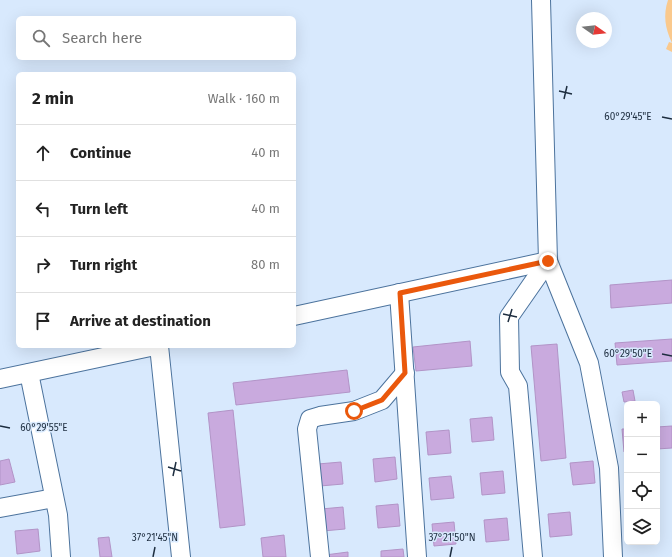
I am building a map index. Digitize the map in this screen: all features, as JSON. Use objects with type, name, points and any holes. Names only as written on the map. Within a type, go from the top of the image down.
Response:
[{"type":"street","points":[[541,0],[548,261],[589,363],[609,468],[614,557]]},
{"type":"street","points":[[296,316],[548,261]]},
{"type":"street","points":[[533,557],[518,386],[510,372],[509,317],[548,261]]},
{"type":"street","points":[[400,293],[417,557]]},
{"type":"street","points":[[0,379],[146,348]]},
{"type":"street","points":[[159,348],[181,557]]},
{"type":"street","points":[[29,373],[58,515],[61,557]]},
{"type":"street","points":[[320,557],[307,429],[310,419],[354,411],[382,400],[405,373]]},
{"type":"street","points":[[0,508],[54,498]]},
{"type":"shaded area","points":[[668,0],[672,0],[672,43],[666,22]]},
{"type":"shaded area","points":[[669,42],[672,43],[672,52],[666,49]]},
{"type":"building","points":[[672,280],[672,303],[611,308],[610,285]]},
{"type":"building","points":[[672,339],[672,361],[617,365],[615,343]]},
{"type":"building","points":[[470,341],[472,366],[416,371],[413,347]]},
{"type":"building","points":[[557,344],[566,458],[541,461],[531,346]]},
{"type":"building","points":[[347,370],[350,392],[236,405],[233,383]]},
{"type":"building","points":[[633,390],[635,401],[624,402],[622,392]]},
{"type":"building","points":[[233,410],[245,525],[220,528],[208,413]]},
{"type":"building","points":[[492,417],[494,440],[472,442],[470,419]]},
{"type":"building","points":[[672,426],[672,448],[660,449],[660,427]]},
{"type":"building","points":[[622,429],[624,429],[624,452]]},
{"type":"building","points":[[449,430],[451,453],[428,455],[426,432]]},
{"type":"building","points":[[395,457],[397,479],[375,482],[373,459]]},
{"type":"building","points":[[9,459],[15,482],[0,485],[0,461]]},
{"type":"building","points":[[593,461],[595,483],[573,485],[570,463]]},
{"type":"building","points":[[341,462],[343,484],[320,486],[318,464]]},
{"type":"building","points":[[503,471],[505,493],[482,495],[480,473]]},
{"type":"building","points":[[451,476],[454,498],[431,500],[429,478]]},
{"type":"building","points":[[398,504],[400,526],[378,528],[376,506]]},
{"type":"building","points":[[343,507],[345,529],[323,531],[321,509]]},
{"type":"building","points":[[570,512],[572,535],[550,537],[548,514]]},
{"type":"building","points":[[507,518],[509,540],[486,542],[484,520]]},
{"type":"building","points":[[454,522],[456,544],[434,546],[432,524]]},
{"type":"building","points":[[38,529],[40,551],[17,554],[15,531]]},
{"type":"building","points":[[284,535],[286,557],[263,557],[261,538]]},
{"type":"building","points":[[109,537],[112,557],[100,557],[98,538]]},
{"type":"building","points":[[403,549],[404,557],[381,557],[381,551]]},
{"type":"building","points":[[348,552],[348,557],[326,557],[325,555]]},
{"type":"route","points":[[354,411],[382,400],[405,373],[400,293],[548,261]]}]
